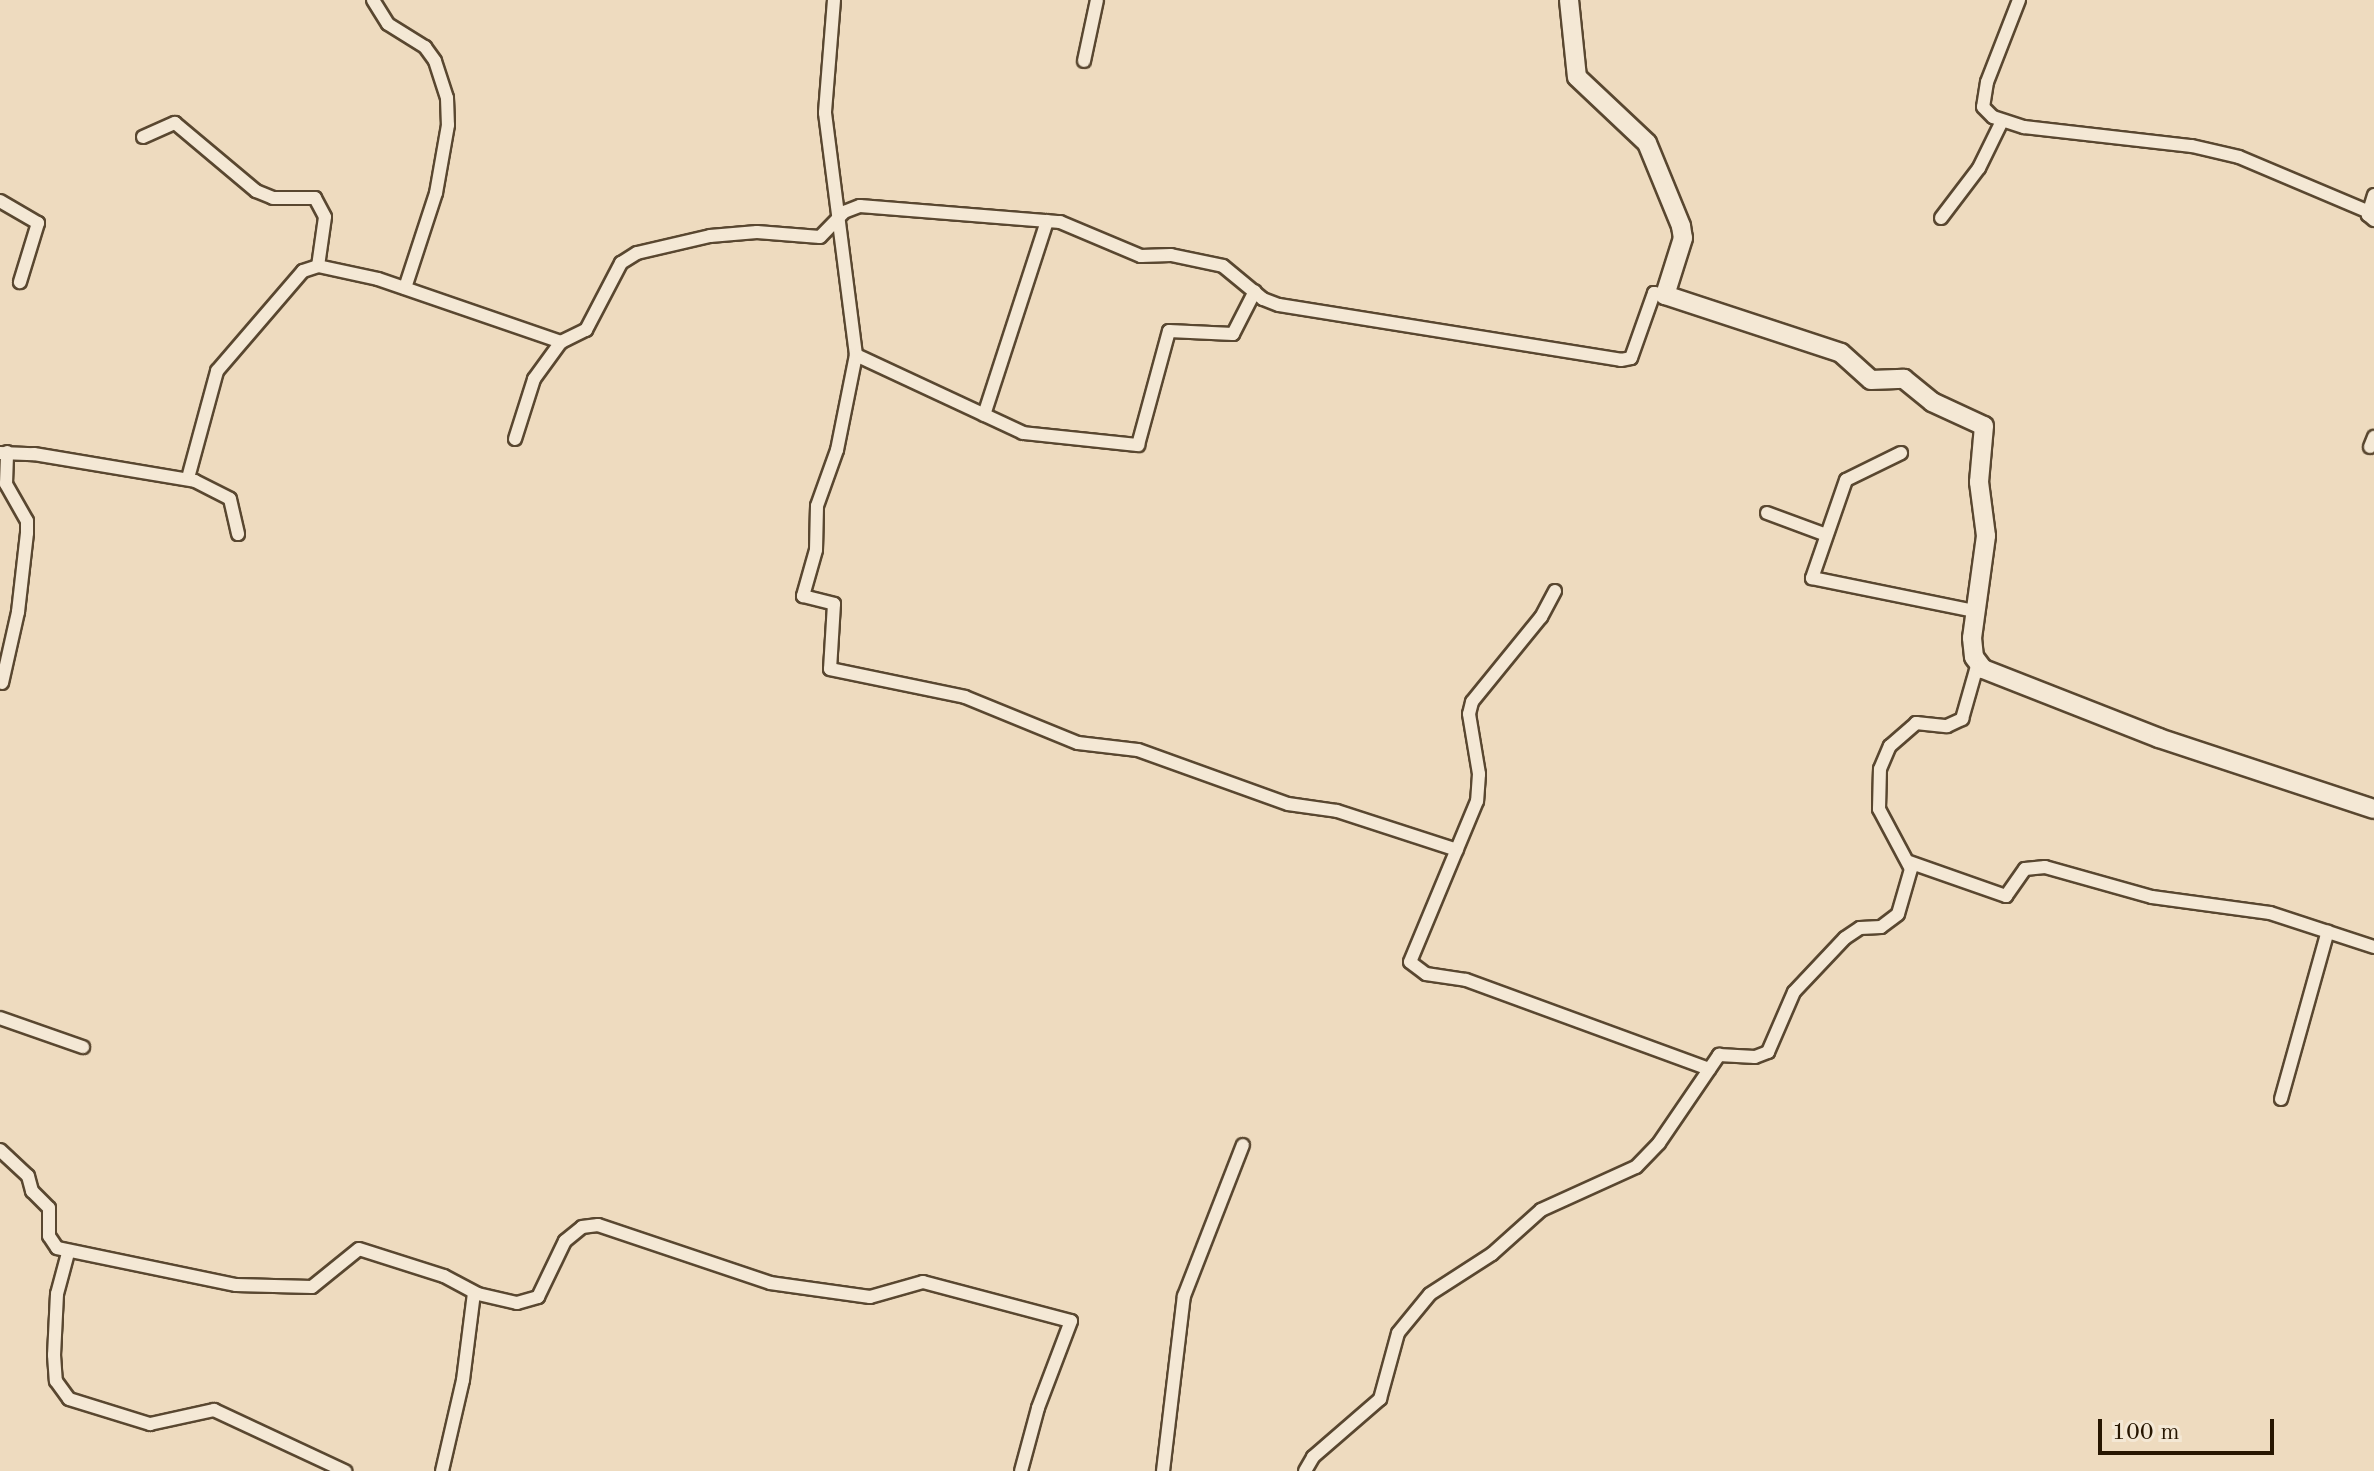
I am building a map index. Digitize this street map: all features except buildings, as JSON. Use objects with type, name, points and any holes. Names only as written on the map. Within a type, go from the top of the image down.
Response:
[{"type":"street","points":[[373,0],[388,24],[425,47],[435,61],[447,98],[448,125],[436,193],[405,288]]},
{"type":"street","points":[[834,0],[825,113],[841,215],[846,296],[856,355],[837,450],[817,506],[816,550],[803,596],[834,604],[830,669],[965,697],[1078,743],[1138,750],[1288,804],[1347,813],[1457,850]]},
{"type":"street","points":[[1084,61],[1097,0]]},
{"type":"street","points":[[1569,0],[1577,77],[1647,143],[1681,226],[1683,238],[1665,295]]},
{"type":"street","points":[[2019,0],[1984,98],[1985,110],[2002,121],[2192,146],[2239,157],[2371,216],[2374,195]]},
{"type":"street","points":[[1941,218],[1979,168],[2002,121]]},
{"type":"street","points":[[143,137],[175,123],[256,191],[273,198],[315,198],[325,217],[318,266]]},
{"type":"street","points":[[0,201],[38,223],[20,282]]},
{"type":"street","points":[[515,439],[534,379],[561,342],[586,330],[621,263],[637,253],[710,236],[757,232],[820,237],[841,215],[860,206],[1047,221],[1141,256],[1171,255],[1223,266],[1270,302],[1339,318],[1488,336],[1621,360],[1631,358],[1654,293],[1665,295],[1841,353],[1871,380],[1904,379],[1932,402],[1984,426],[1979,482],[1986,536],[1974,611],[1972,650],[1978,663],[2003,680],[2062,703],[2374,809]]},
{"type":"street","points":[[984,415],[1047,221]]},
{"type":"street","points":[[188,478],[217,371],[303,271],[318,266],[405,288],[561,342]]},
{"type":"street","points":[[856,355],[1023,433],[1138,445],[1169,331],[1228,336],[1238,329],[1255,291]]},
{"type":"street","points":[[2,683],[18,612],[27,533],[27,521],[6,484],[4,453],[188,478],[230,499],[238,534]]},
{"type":"street","points":[[1901,453],[1846,480],[1812,578],[1974,611]]},
{"type":"street","points":[[1767,513],[1826,535]]},
{"type":"street","points":[[1555,591],[1541,617],[1472,702],[1479,791],[1410,959],[1415,970],[1484,986],[1709,1069]]},
{"type":"street","points":[[1305,1471],[1313,1457],[1380,1399],[1398,1333],[1430,1294],[1492,1254],[1541,1210],[1636,1167],[1659,1143],[1709,1069],[1725,1053],[1755,1057],[1768,1052],[1794,992],[1845,938],[1860,928],[1881,927],[1898,914],[1912,877],[1909,862],[1879,809],[1884,757],[1916,723],[1947,726],[1962,719],[1978,663]]},
{"type":"street","points":[[1909,862],[1999,895],[2011,893],[2025,869],[2045,867],[2152,897],[2270,913],[2374,947]]},
{"type":"street","points":[[2281,1099],[2328,931]]},
{"type":"street","points":[[0,1018],[83,1047]]},
{"type":"street","points":[[1163,1471],[1184,1296],[1243,1145]]},
{"type":"street","points":[[0,1150],[28,1176],[32,1191],[49,1208],[51,1242],[68,1253],[285,1289],[321,1283],[359,1249],[444,1276],[474,1293],[507,1302],[538,1297],[565,1241],[582,1227],[598,1225],[770,1283],[870,1297],[923,1282],[1071,1321],[1038,1408],[1021,1471]]},
{"type":"street","points":[[68,1253],[57,1294],[54,1355],[56,1381],[69,1399],[150,1424],[214,1410],[345,1471]]},
{"type":"street","points":[[442,1471],[463,1380],[474,1293]]}]
